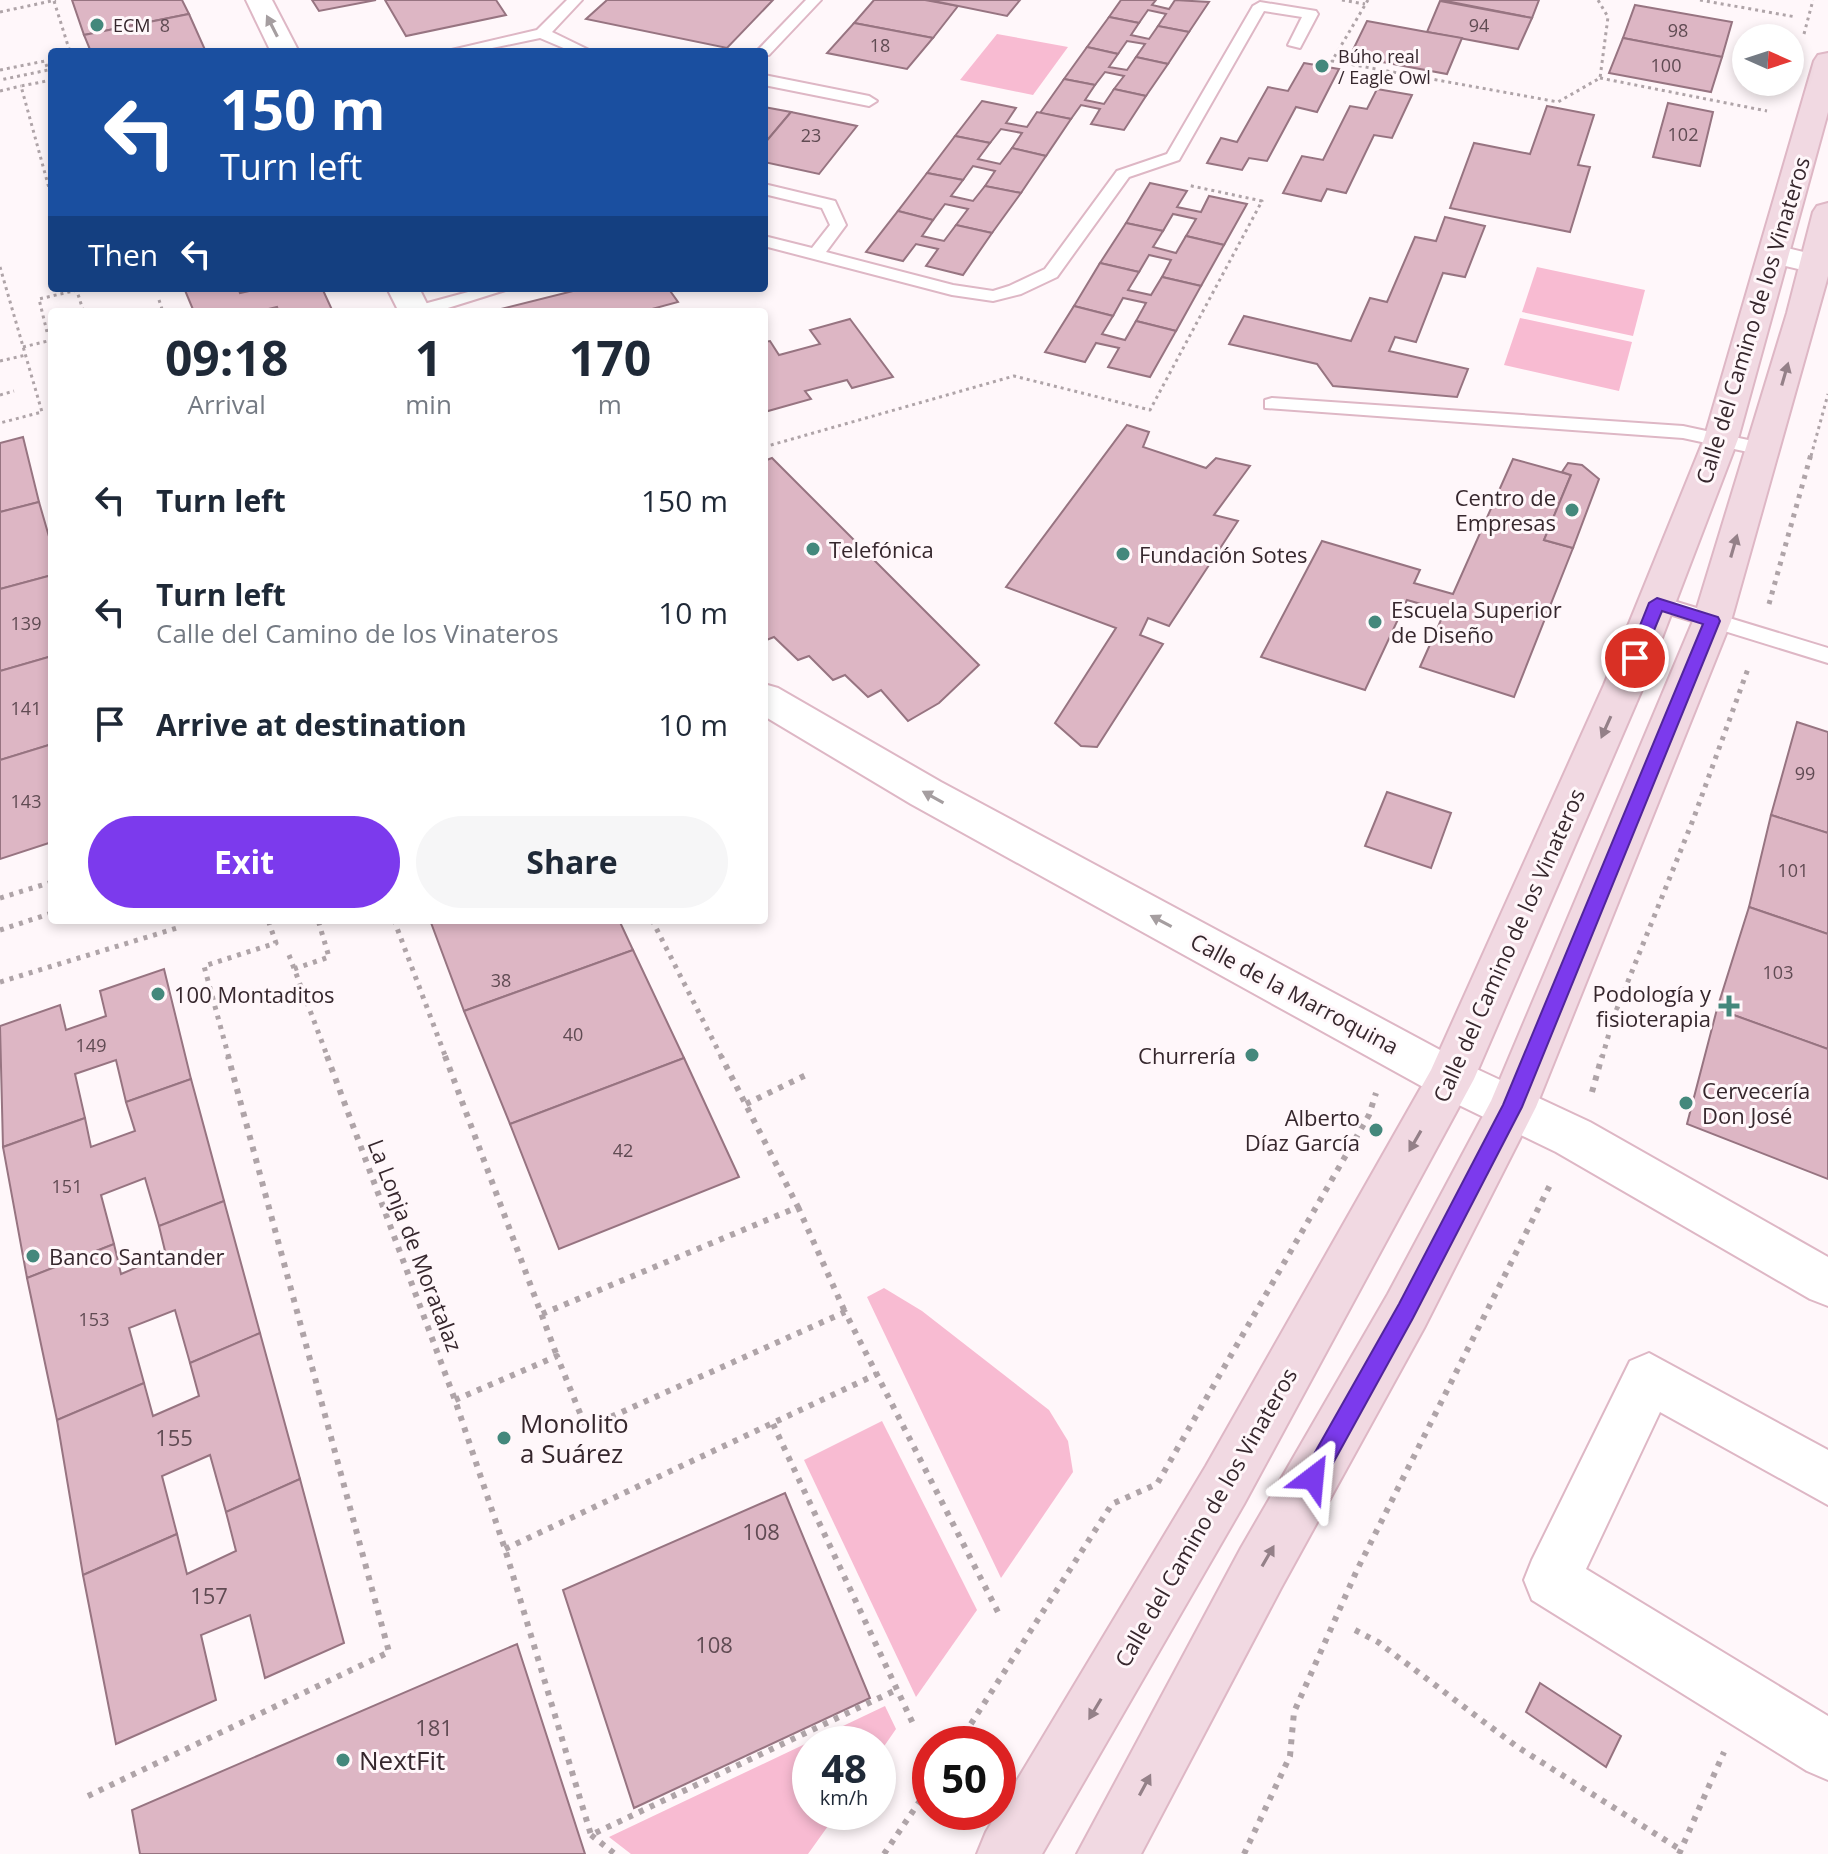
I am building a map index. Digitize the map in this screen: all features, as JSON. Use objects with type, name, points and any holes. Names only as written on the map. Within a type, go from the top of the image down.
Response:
[{"type":"main road","name":"Calle del Camino de los Vinateros","points":[[1008,1854],[1196,1537],[1451,1079],[1657,603],[1721,439],[1828,61]]},
{"type":"main road","name":"Calle del Camino de los Vinateros","points":[[1108,1854],[1261,1568],[1406,1311],[1512,1107],[1712,621],[1762,449],[1822,265],[1828,212]]},
{"type":"street","points":[[259,0],[283,48]]},
{"type":"street","points":[[1775,254],[1822,265]]},
{"type":"street","name":"Calle de la Marroquina","points":[[768,700],[926,793],[1451,1079],[1573,1137],[1828,1283]]},
{"type":"street","points":[[1828,1479],[1649,1378],[1552,1580],[1828,1750]]},
{"type":"lane","points":[[470,48],[542,33],[575,0]]},
{"type":"lane","points":[[768,48],[814,0]]},
{"type":"lane","points":[[768,242],[952,290],[993,296],[1015,290],[1051,273],[1123,174],[1173,157],[1260,6],[1311,14],[1295,45]]},
{"type":"lane","points":[[542,33],[576,48]]},
{"type":"lane","points":[[768,81],[869,101]]},
{"type":"lane","points":[[768,190],[829,205],[838,225],[816,254]]},
{"type":"lane","points":[[430,308],[488,292]]},
{"type":"lane","points":[[1272,404],[1683,432],[1762,449]]},
{"type":"lane","points":[[1657,603],[1828,656]]},
{"type":"path","points":[[13,0],[15,9]]},
{"type":"path","points":[[0,12],[55,0],[69,48]]},
{"type":"path","points":[[1342,0],[1367,2],[1332,61],[1558,102],[1600,78],[1767,111]]},
{"type":"path","points":[[1598,0],[1608,17],[1600,78]]},
{"type":"path","points":[[1700,0],[1796,17]]},
{"type":"path","points":[[0,70],[45,61],[48,70],[0,80]]},
{"type":"path","points":[[0,91],[48,81]]},
{"type":"path","points":[[21,86],[48,184]]},
{"type":"path","points":[[768,446],[1014,376],[1150,410],[1262,201],[1185,184],[1152,164]]},
{"type":"path","points":[[0,267],[42,412],[0,423]]},
{"type":"path","points":[[47,332],[39,299],[66,292]]},
{"type":"path","points":[[159,300],[162,308]]},
{"type":"path","points":[[23,347],[48,341]]},
{"type":"path","points":[[0,361],[26,355]]},
{"type":"path","points":[[0,395],[14,391]]},
{"type":"path","points":[[1766,615],[1828,394]]},
{"type":"path","points":[[1589,1101],[1614,1016],[1693,820],[1750,663]]},
{"type":"path","points":[[0,898],[48,883]]},
{"type":"path","points":[[0,930],[48,914]]},
{"type":"path","points":[[0,982],[177,928],[176,924]]},
{"type":"path","points":[[88,1796],[389,1652],[204,966],[276,943],[269,924]]},
{"type":"path","points":[[294,969],[329,957],[319,924]]},
{"type":"path","points":[[396,924],[586,1428],[845,1312]]},
{"type":"path","points":[[654,924],[798,1207],[845,1312],[999,1614]]},
{"type":"path","name":"La Lonja de Moratalaz","points":[[289,955],[455,1400],[505,1549],[591,1835]]},
{"type":"path","points":[[746,1104],[806,1075]]},
{"type":"path","points":[[970,1726],[1112,1504],[1157,1484],[1361,1128],[1379,1084]]},
{"type":"path","points":[[1244,1854],[1290,1756],[1294,1712],[1357,1570],[1558,1168]]},
{"type":"path","points":[[542,1314],[798,1207]]},
{"type":"path","points":[[455,1400],[557,1356]]},
{"type":"path","points":[[505,1549],[877,1374]]},
{"type":"path","points":[[773,1424],[914,1726]]},
{"type":"path","points":[[1355,1630],[1378,1642],[1516,1746],[1680,1852],[1728,1744]]},
{"type":"path","points":[[615,1854],[591,1835],[896,1690]]},
{"type":"path","points":[[884,1854],[912,1813]]},
{"type":"shaded area","points":[[997,34],[1068,47],[1033,95],[960,80]]},
{"type":"shaded area","points":[[1537,267],[1645,290],[1633,336],[1522,312]]},
{"type":"shaded area","points":[[1520,318],[1632,342],[1619,391],[1504,365]]},
{"type":"shaded area","points":[[884,1288],[922,1311],[1049,1410],[1068,1441],[1073,1472],[1001,1578],[867,1297]]},
{"type":"shaded area","points":[[882,1421],[977,1610],[916,1697],[804,1460]]},
{"type":"shaded area","points":[[885,1706],[895,1726],[843,1726]]},
{"type":"shaded area","points":[[792,1750],[792,1830],[825,1830],[808,1854],[631,1854],[609,1837]]},
{"type":"building","points":[[72,0],[182,0],[189,14],[84,35]]},
{"type":"building","points":[[312,0],[376,0],[319,11]]},
{"type":"building","points":[[385,0],[496,0],[506,15],[406,36]]},
{"type":"building","points":[[607,0],[773,0],[727,48],[586,19]]},
{"type":"building","points":[[874,0],[925,0],[958,6],[933,38],[854,23]]},
{"type":"building","points":[[929,0],[1020,0],[1007,16]]},
{"type":"building","points":[[1121,0],[1156,0],[1152,5],[1169,9],[1175,0],[1209,2],[1189,32],[1158,26],[1166,14],[1148,10],[1139,23],[1109,17]]},
{"type":"building","points":[[1441,0],[1539,0],[1532,18]]},
{"type":"building","points":[[1440,1],[1532,18],[1518,49],[1427,32]]},
{"type":"building","points":[[1635,5],[1732,22],[1722,57],[1623,38]]},
{"type":"building","points":[[189,14],[204,48],[89,48],[84,35]]},
{"type":"building","points":[[1109,17],[1139,23],[1131,35],[1149,39],[1158,26],[1189,32],[1168,64],[1136,57],[1145,44],[1127,41],[1118,54],[1087,47]]},
{"type":"building","points":[[1367,21],[1462,38],[1447,74],[1350,56]]},
{"type":"building","points":[[854,23],[933,38],[907,69],[827,53]]},
{"type":"building","points":[[1623,38],[1722,57],[1711,92],[1609,73]]},
{"type":"building","points":[[1087,47],[1118,54],[1109,67],[1127,70],[1136,57],[1168,64],[1146,96],[1114,89],[1124,76],[1105,72],[1095,85],[1064,79]]},
{"type":"building","points":[[1304,63],[1339,69],[1317,112],[1296,107],[1267,161],[1249,158],[1242,170],[1207,163],[1221,138],[1237,142],[1268,87],[1288,91]]},
{"type":"building","points":[[1064,79],[1095,85],[1085,100],[1104,104],[1114,89],[1146,96],[1124,130],[1091,124],[1100,109],[1081,105],[1071,119],[1040,113]]},
{"type":"building","points":[[1377,89],[1412,95],[1392,138],[1374,135],[1346,193],[1327,189],[1321,201],[1283,193],[1302,156],[1323,160],[1350,106],[1367,109]]},
{"type":"building","points":[[982,101],[1016,108],[1006,123],[1027,127],[1037,112],[1071,119],[1046,156],[1012,148],[1022,133],[1001,129],[990,143],[955,136]]},
{"type":"building","points":[[1668,103],[1713,112],[1700,166],[1653,157]]},
{"type":"building","points":[[1547,106],[1594,115],[1578,165],[1590,167],[1570,232],[1450,208],[1474,143],[1530,154]]},
{"type":"building","points":[[768,108],[791,112],[768,139]]},
{"type":"building","points":[[791,112],[857,126],[819,174],[768,163],[768,139]]},
{"type":"building","points":[[955,136],[990,143],[978,159],[1000,164],[1012,148],[1046,156],[1021,193],[985,186],[995,171],[973,166],[963,180],[927,173]]},
{"type":"building","points":[[927,173],[963,180],[951,196],[973,201],[985,186],[1021,193],[992,233],[956,225],[968,209],[945,204],[933,220],[898,211]]},
{"type":"building","points":[[1150,183],[1187,191],[1177,207],[1201,212],[1209,196],[1247,204],[1224,245],[1186,236],[1196,219],[1173,214],[1163,231],[1126,223]]},
{"type":"building","points":[[898,211],[933,220],[922,236],[944,241],[956,225],[992,233],[963,275],[926,266],[938,249],[916,244],[903,261],[866,252]]},
{"type":"building","points":[[1445,217],[1485,226],[1465,277],[1443,273],[1416,342],[1395,337],[1389,351],[1468,369],[1457,397],[1333,386],[1317,364],[1229,344],[1244,316],[1351,341],[1370,298],[1387,302],[1415,237],[1436,241]]},
{"type":"building","points":[[1126,223],[1163,231],[1153,247],[1176,253],[1186,236],[1224,245],[1201,286],[1162,277],[1171,260],[1149,255],[1139,272],[1100,263]]},
{"type":"building","points":[[1100,263],[1139,272],[1128,290],[1151,295],[1162,277],[1201,286],[1176,331],[1136,321],[1146,303],[1123,298],[1113,316],[1074,306]]},
{"type":"building","points":[[186,292],[324,292],[331,308],[277,307],[192,308]]},
{"type":"building","points":[[569,292],[671,292],[678,302],[656,308],[505,308]]},
{"type":"building","points":[[1074,306],[1113,316],[1102,334],[1125,340],[1136,321],[1176,331],[1150,377],[1108,367],[1119,348],[1096,343],[1085,362],[1045,352]]},
{"type":"building","points":[[850,319],[893,377],[852,388],[847,380],[805,391],[811,399],[768,411],[768,341],[779,355],[820,344],[810,330]]},
{"type":"building","name":"Fundación Sotes","points":[[1127,425],[1149,432],[1143,447],[1206,468],[1216,458],[1250,466],[1214,515],[1238,521],[1169,626],[1148,618],[1140,635],[1163,644],[1097,747],[1081,746],[1055,723],[1116,628],[1006,587]]},
{"type":"building","points":[[23,437],[39,502],[0,512],[0,443]]},
{"type":"building","name":"Telefónica","points":[[772,458],[979,665],[939,703],[908,721],[881,690],[868,697],[845,675],[833,680],[809,656],[798,660],[774,637],[768,639],[768,460]]},
{"type":"building","points":[[1513,459],[1571,475],[1544,540],[1573,548],[1514,697],[1420,667],[1445,611],[1407,600],[1365,690],[1261,657],[1322,541],[1420,570],[1414,583],[1453,594]]},
{"type":"building","name":"Centro de Empresas","points":[[1568,463],[1582,465],[1599,479],[1573,548],[1544,540],[1571,475],[1562,472]]},
{"type":"building","points":[[39,502],[48,533],[48,576],[0,589],[0,512]]},
{"type":"building","points":[[48,576],[48,657],[0,671],[0,589]]},
{"type":"building","points":[[48,657],[48,745],[0,760],[0,671]]},
{"type":"building","points":[[1797,722],[1828,732],[1828,833],[1771,815]]},
{"type":"building","points":[[48,745],[48,843],[0,859],[0,760]]},
{"type":"building","points":[[1387,792],[1451,813],[1431,868],[1365,846]]},
{"type":"building","points":[[1771,815],[1828,833],[1828,934],[1749,907]]},
{"type":"building","points":[[1749,907],[1828,934],[1828,1049],[1717,1009]]},
{"type":"building","points":[[431,924],[621,924],[633,950],[464,1011]]},
{"type":"building","points":[[633,950],[684,1058],[510,1124],[464,1011]]},
{"type":"building","points":[[164,969],[191,1079],[126,1102],[116,1060],[75,1074],[85,1118],[3,1147],[0,1026],[60,1005],[66,1030],[106,1016],[100,991]]},
{"type":"building","points":[[1717,1009],[1828,1049],[1828,1179],[1687,1124]]},
{"type":"building","points":[[684,1058],[739,1177],[559,1249],[510,1124]]},
{"type":"building","points":[[191,1079],[224,1201],[159,1226],[145,1178],[101,1195],[114,1244],[27,1278],[3,1147],[85,1118],[91,1147],[135,1131],[126,1102]]},
{"type":"building","points":[[224,1201],[260,1333],[190,1363],[175,1310],[129,1328],[144,1383],[57,1420],[27,1278],[114,1244],[121,1274],[166,1255],[159,1226]]},
{"type":"building","points":[[260,1333],[300,1479],[226,1512],[210,1455],[162,1476],[177,1534],[83,1575],[57,1420],[144,1383],[153,1416],[199,1396],[190,1363]]},
{"type":"building","points":[[300,1479],[344,1643],[265,1678],[250,1615],[201,1635],[216,1700],[116,1744],[83,1575],[177,1534],[187,1574],[236,1551],[226,1512]]},
{"type":"building","points":[[785,1493],[870,1698],[810,1726],[792,1726],[792,1734],[634,1808],[563,1590]]},
{"type":"building","points":[[517,1644],[585,1854],[140,1854],[132,1810]]},
{"type":"building","points":[[1540,1683],[1621,1736],[1606,1767],[1526,1712]]},
{"type":"place","name":"ECM","points":[[97,25]]},
{"type":"place","name":"Búho real / Eagle Owl","points":[[1322,66]]},
{"type":"place","name":"Centro de Empresas","points":[[1572,510]]},
{"type":"place","name":"Telefónica","points":[[813,549]]},
{"type":"place","name":"Fundación Sotes","points":[[1123,554]]},
{"type":"place","name":"Escuela Superior de Diseño","points":[[1375,622]]},
{"type":"place","name":"100 Montaditos","points":[[158,994]]},
{"type":"place","name":"Podología y fisioterapia","points":[[1729,1006]]},
{"type":"place","name":"Churrería","points":[[1252,1055]]},
{"type":"place","name":"Cervecería Don José","points":[[1686,1103]]},
{"type":"place","name":"Alberto Díaz García","points":[[1376,1130]]},
{"type":"place","name":"Banco Santander","points":[[33,1256]]},
{"type":"place","name":"Monolito a Suárez","points":[[504,1438]]},
{"type":"place","name":"NextFit","points":[[343,1760]]},
{"type":"route","points":[[1313,1478],[1406,1311],[1512,1107],[1712,621],[1657,603],[1635,658]]}]
